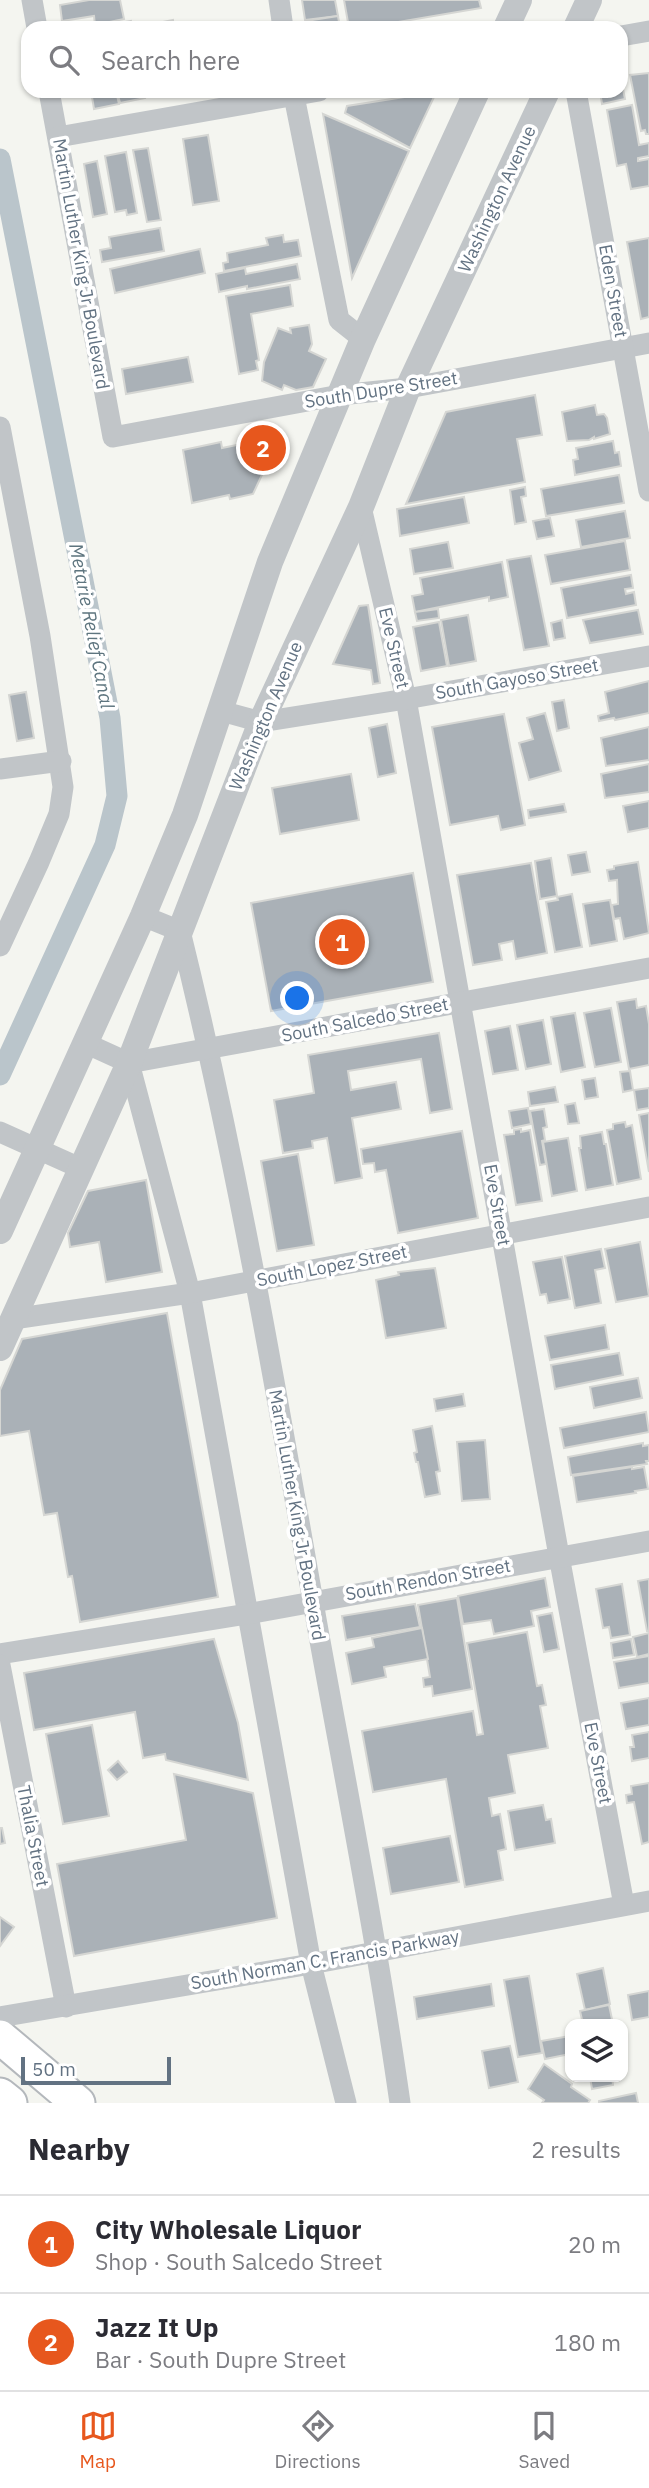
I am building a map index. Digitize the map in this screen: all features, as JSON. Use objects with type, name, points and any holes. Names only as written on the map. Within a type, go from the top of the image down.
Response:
[{"type":"main road","points":[[0,2037],[78,2103]]},
{"type":"main road","points":[[0,2095],[10,2103]]},
{"type":"street","points":[[32,0],[36,21]]},
{"type":"street","points":[[279,0],[282,21]]},
{"type":"street","points":[[509,21],[519,0]]},
{"type":"street","points":[[579,21],[589,0]]},
{"type":"street","points":[[628,36],[649,31]]},
{"type":"street","name":"Martin Luther King Jr Boulevard","points":[[50,98],[113,437]]},
{"type":"street","points":[[58,137],[266,98]]},
{"type":"street","points":[[294,98],[339,320],[363,339]]},
{"type":"street","points":[[0,1231],[144,916],[185,815],[270,562],[363,339],[474,98]]},
{"type":"street","name":"Washington Avenue","points":[[0,1348],[129,1063],[261,722],[361,507],[408,387],[544,98]]},
{"type":"street","name":"Eden Street","points":[[577,98],[649,491]]},
{"type":"street","name":"South Dupre Street","points":[[113,437],[340,395],[408,387],[649,344]]},
{"type":"street","points":[[0,427],[3,462],[64,787],[58,814],[39,862],[0,946]]},
{"type":"street","name":"Eve Street","points":[[361,507],[406,699],[624,1905]]},
{"type":"street","name":"South Gayoso Street","points":[[221,711],[261,722],[649,656]]},
{"type":"street","points":[[0,769],[61,761]]},
{"type":"street","points":[[144,916],[180,931]]},
{"type":"street","name":"Martin Luther King Jr Boulevard","points":[[180,931],[209,1049],[254,1281],[388,2013],[400,2103]]},
{"type":"street","name":"South Salcedo Street","points":[[129,1063],[649,968]]},
{"type":"street","points":[[85,1044],[129,1063],[190,1293],[311,1964],[346,2103]]},
{"type":"street","points":[[0,1132],[80,1168]]},
{"type":"street","name":"South Lopez Street","points":[[13,1319],[190,1293],[649,1207]]},
{"type":"street","name":"South Rendon Street","points":[[0,1654],[247,1614],[649,1541]]},
{"type":"street","name":"Thalia Street","points":[[0,1665],[66,2007]]},
{"type":"street","name":"South Norman C. Francis Parkway","points":[[0,2017],[311,1964],[649,1901]]},
{"type":"building","points":[[89,0],[120,0],[124,19],[95,21],[94,16],[62,21],[60,5]]},
{"type":"building","points":[[302,0],[335,0],[338,16],[305,20]]},
{"type":"building","points":[[344,0],[479,0],[481,8],[404,21],[348,21]]},
{"type":"building","points":[[338,16],[339,21],[306,21]]},
{"type":"building","points":[[649,73],[649,134],[646,134],[645,130],[641,131],[630,75]]},
{"type":"building","points":[[92,98],[118,98],[119,104],[94,109]]},
{"type":"building","points":[[119,98],[145,98],[120,103]]},
{"type":"building","points":[[398,98],[434,98],[410,148],[345,113],[347,106]]},
{"type":"building","points":[[601,98],[625,98],[625,99],[602,104]]},
{"type":"building","points":[[632,105],[639,145],[649,143],[649,156],[638,158],[638,161],[649,159],[649,186],[631,189],[626,164],[617,166],[607,110]]},
{"type":"building","points":[[323,114],[409,151],[352,278]]},
{"type":"building","points":[[208,135],[219,201],[193,205],[183,139]]},
{"type":"building","points":[[148,148],[161,220],[147,222],[133,150]]},
{"type":"building","points":[[126,152],[137,213],[127,215],[126,210],[115,212],[105,156]]},
{"type":"building","points":[[97,161],[107,214],[93,217],[84,164]]},
{"type":"building","points":[[160,228],[164,251],[102,262],[100,250],[111,248],[109,237]]},
{"type":"building","points":[[283,235],[284,242],[298,240],[301,256],[224,271],[223,263],[228,262],[227,253],[268,245],[266,238]]},
{"type":"building","points":[[649,238],[649,317],[641,319],[627,242]]},
{"type":"building","points":[[200,249],[205,273],[115,293],[110,269]]},
{"type":"building","points":[[297,264],[300,279],[219,292],[216,274],[245,268],[246,274]]},
{"type":"building","points":[[290,285],[293,306],[251,314],[259,360],[256,361],[258,370],[239,374],[226,296]]},
{"type":"building","points":[[309,325],[312,344],[309,351],[326,359],[313,387],[296,390],[284,385],[282,390],[262,381],[264,362],[278,328],[291,333],[290,328]]},
{"type":"building","points":[[188,357],[193,382],[126,394],[122,369]]},
{"type":"building","points":[[535,395],[542,435],[517,439],[525,482],[406,504],[446,412]]},
{"type":"building","points":[[595,405],[597,415],[604,414],[607,418],[610,434],[589,440],[567,441],[562,412]]},
{"type":"building","points":[[280,436],[253,494],[230,499],[229,495],[192,503],[183,450],[221,442],[222,448]]},
{"type":"building","points":[[613,441],[615,453],[619,452],[621,466],[575,475],[573,460],[578,459],[576,448]]},
{"type":"building","points":[[619,475],[624,503],[546,516],[541,489]]},
{"type":"building","points":[[525,487],[526,496],[521,497],[526,522],[515,524],[510,490]]},
{"type":"building","points":[[464,497],[469,523],[400,536],[397,509]]},
{"type":"building","points":[[625,511],[630,538],[581,547],[576,520]]},
{"type":"building","points":[[550,518],[554,536],[537,539],[533,521]]},
{"type":"building","points":[[625,541],[630,570],[551,584],[545,555]]},
{"type":"building","points":[[448,542],[453,568],[414,574],[410,549]]},
{"type":"building","points":[[531,556],[549,646],[524,650],[507,560]]},
{"type":"building","points":[[502,562],[508,597],[489,601],[489,597],[415,612],[412,596],[423,594],[420,578]]},
{"type":"building","points":[[631,575],[633,588],[625,589],[626,594],[634,592],[636,605],[567,618],[561,588]]},
{"type":"building","points":[[368,605],[380,683],[373,684],[371,670],[333,664],[359,606]]},
{"type":"building","points":[[438,609],[439,618],[417,621],[415,612]]},
{"type":"building","points":[[638,610],[643,634],[590,643],[583,620]]},
{"type":"building","points":[[468,615],[476,661],[449,666],[441,620]]},
{"type":"building","points":[[562,620],[565,638],[554,640],[551,623]]},
{"type":"building","points":[[439,622],[447,666],[421,671],[413,627]]},
{"type":"building","points":[[649,681],[649,713],[599,721],[598,716],[609,713],[605,692]]},
{"type":"building","points":[[26,692],[34,738],[17,741],[9,695]]},
{"type":"building","points":[[564,700],[569,728],[557,731],[552,702]]},
{"type":"building","points":[[545,713],[561,771],[529,780],[519,743],[533,739],[527,718]]},
{"type":"building","points":[[504,714],[525,825],[501,830],[498,816],[450,825],[432,727]]},
{"type":"building","points":[[387,724],[396,773],[378,777],[369,728]]},
{"type":"building","points":[[649,727],[649,760],[606,766],[601,738]]},
{"type":"building","points":[[649,764],[649,792],[605,798],[601,774]]},
{"type":"building","points":[[351,774],[359,820],[280,834],[272,788]]},
{"type":"building","points":[[649,801],[649,828],[628,832],[623,806]]},
{"type":"building","points":[[564,804],[566,812],[529,818],[528,810]]},
{"type":"building","points":[[586,852],[590,872],[572,875],[568,855]]},
{"type":"building","points":[[551,858],[557,896],[540,899],[535,861]]},
{"type":"building","points":[[638,862],[649,933],[624,939],[620,918],[614,919],[612,905],[618,904],[617,880],[609,881],[607,870],[614,869],[614,866]]},
{"type":"building","points":[[531,863],[547,953],[516,959],[513,941],[499,944],[502,960],[473,965],[457,875]]},
{"type":"building","points":[[413,873],[433,982],[271,1011],[251,903]]},
{"type":"building","points":[[572,894],[582,947],[555,952],[546,902]]},
{"type":"building","points":[[610,900],[617,941],[590,946],[583,904]]},
{"type":"building","points":[[636,999],[637,1008],[646,1006],[649,1065],[629,1069],[617,1002]]},
{"type":"building","points":[[611,1008],[621,1062],[595,1067],[584,1013]]},
{"type":"building","points":[[575,1013],[585,1067],[561,1072],[551,1017]]},
{"type":"building","points":[[543,1020],[551,1064],[526,1069],[517,1025]]},
{"type":"building","points":[[510,1026],[518,1070],[493,1074],[485,1031]]},
{"type":"building","points":[[439,1033],[452,1109],[430,1113],[421,1059],[348,1071],[351,1090],[396,1082],[401,1109],[352,1118],[362,1178],[335,1183],[327,1138],[312,1141],[313,1148],[283,1153],[274,1100],[314,1093],[308,1055]]},
{"type":"building","points":[[630,1071],[633,1090],[623,1092],[620,1072]]},
{"type":"building","points":[[595,1078],[598,1097],[585,1099],[582,1080]]},
{"type":"building","points":[[555,1087],[558,1102],[530,1106],[528,1092]]},
{"type":"building","points":[[649,1088],[649,1108],[637,1110],[634,1090]]},
{"type":"building","points":[[575,1103],[579,1123],[568,1124],[565,1105]]},
{"type":"building","points":[[528,1108],[531,1124],[512,1128],[509,1111]]},
{"type":"building","points":[[544,1109],[547,1127],[543,1128],[545,1140],[542,1141],[546,1164],[540,1165],[530,1111]]},
{"type":"building","points":[[649,1113],[649,1172],[639,1115]]},
{"type":"building","points":[[625,1122],[626,1127],[632,1125],[641,1179],[617,1184],[607,1130],[613,1129],[613,1124]]},
{"type":"building","points":[[521,1129],[521,1132],[530,1130],[542,1201],[516,1205],[504,1135],[514,1134],[514,1130]]},
{"type":"building","points":[[462,1131],[478,1218],[398,1233],[386,1170],[375,1172],[374,1163],[363,1164],[361,1149]]},
{"type":"building","points":[[602,1132],[613,1185],[586,1190],[579,1148],[580,1136]]},
{"type":"building","points":[[568,1138],[577,1191],[552,1196],[543,1142]]},
{"type":"building","points":[[298,1154],[314,1245],[277,1251],[261,1161]]},
{"type":"building","points":[[146,1180],[162,1272],[106,1282],[99,1242],[70,1247],[68,1233],[88,1191]]},
{"type":"building","points":[[640,1242],[649,1296],[616,1302],[605,1249]]},
{"type":"building","points":[[601,1249],[605,1268],[595,1270],[601,1303],[575,1308],[565,1256]]},
{"type":"building","points":[[562,1257],[570,1299],[548,1303],[546,1294],[540,1295],[533,1262]]},
{"type":"building","points":[[435,1268],[446,1328],[386,1338],[376,1280],[399,1275],[398,1272]]},
{"type":"building","points":[[167,1313],[218,1597],[80,1622],[72,1576],[68,1577],[57,1513],[44,1515],[29,1431],[0,1436],[0,1390],[22,1339]]},
{"type":"building","points":[[605,1325],[609,1349],[550,1360],[545,1336]]},
{"type":"building","points":[[619,1353],[623,1375],[555,1389],[551,1365]]},
{"type":"building","points":[[638,1378],[642,1398],[594,1408],[590,1387]]},
{"type":"building","points":[[463,1394],[465,1406],[436,1411],[434,1399]]},
{"type":"building","points":[[646,1412],[649,1432],[564,1448],[560,1428]]},
{"type":"building","points":[[432,1426],[440,1471],[436,1472],[440,1494],[425,1497],[414,1453],[417,1452],[413,1430]]},
{"type":"building","points":[[485,1440],[490,1499],[462,1501],[457,1442]]},
{"type":"building","points":[[643,1443],[643,1446],[649,1445],[647,1464],[571,1475],[568,1457]]},
{"type":"building","points":[[644,1467],[648,1489],[577,1502],[573,1476]]},
{"type":"building","points":[[545,1578],[550,1607],[531,1611],[534,1626],[494,1634],[491,1620],[463,1624],[458,1596]]},
{"type":"building","points":[[649,1579],[649,1631],[647,1631],[638,1581]]},
{"type":"building","points":[[622,1584],[630,1635],[611,1638],[609,1627],[603,1628],[596,1589]]},
{"type":"building","points":[[457,1598],[472,1689],[433,1696],[432,1686],[424,1687],[423,1678],[430,1677],[418,1605]]},
{"type":"building","points":[[415,1604],[420,1627],[346,1640],[342,1616]]},
{"type":"building","points":[[552,1613],[559,1649],[544,1652],[537,1616]]},
{"type":"building","points":[[422,1628],[428,1659],[384,1667],[386,1677],[352,1684],[346,1653],[374,1647],[372,1638]]},
{"type":"building","points":[[527,1632],[537,1686],[542,1685],[546,1705],[540,1706],[548,1748],[508,1755],[515,1793],[489,1798],[492,1816],[500,1814],[506,1849],[498,1851],[503,1880],[465,1887],[446,1779],[373,1792],[362,1731],[473,1711],[477,1735],[483,1734],[467,1643]]},
{"type":"building","points":[[649,1633],[649,1654],[637,1657],[633,1637]]},
{"type":"building","points":[[214,1639],[238,1723],[248,1780],[166,1760],[165,1754],[143,1758],[135,1712],[34,1730],[24,1673]]},
{"type":"building","points":[[631,1639],[634,1655],[613,1658],[611,1643]]},
{"type":"building","points":[[649,1656],[649,1683],[619,1688],[614,1662]]},
{"type":"building","points":[[649,1698],[649,1725],[626,1729],[621,1703]]},
{"type":"building","points":[[92,1725],[109,1816],[63,1824],[46,1734]]},
{"type":"building","points":[[649,1732],[649,1758],[632,1761],[632,1735]]},
{"type":"building","points":[[118,1761],[127,1772],[117,1780],[108,1770]]},
{"type":"building","points":[[174,1774],[253,1793],[277,1918],[74,1956],[57,1864],[186,1840]]},
{"type":"building","points":[[649,1783],[649,1842],[642,1844],[634,1802],[627,1803],[626,1795],[632,1794],[631,1786]]},
{"type":"building","points":[[543,1805],[546,1820],[551,1819],[555,1843],[515,1850],[508,1811]]},
{"type":"building","points":[[0,1828],[5,1843],[0,1844]]},
{"type":"building","points":[[450,1836],[459,1882],[391,1894],[383,1848]]},
{"type":"building","points":[[0,1917],[14,1927],[0,1946]]},
{"type":"building","points":[[603,1968],[610,2004],[585,2010],[577,1974]]},
{"type":"building","points":[[529,1976],[542,2053],[518,2057],[504,1980]]},
{"type":"building","points":[[491,1984],[494,2006],[417,2019],[414,1997]]},
{"type":"building","points":[[649,1991],[649,2017],[632,2020],[628,1995]]},
{"type":"building","points":[[609,2005],[612,2019],[582,2019],[580,2011]]},
{"type":"building","points":[[565,2037],[565,2055],[545,2059],[541,2041]]},
{"type":"building","points":[[510,2046],[518,2082],[489,2088],[482,2051]]},
{"type":"building","points":[[544,2064],[590,2100],[588,2103],[542,2103],[544,2100],[528,2089]]},
{"type":"building","points":[[591,2082],[613,2082],[613,2085],[592,2089]]},
{"type":"building","points":[[636,2093],[638,2103],[599,2103],[599,2101]]},
{"type":"waterway","name":"Metarie Relief Canal","points":[[0,159],[110,718],[117,796],[105,845],[0,1075]]},
{"type":"place","name":"Jazz It Up","points":[[263,448]]},
{"type":"place","name":"City Wholesale Liquor","points":[[342,942]]}]
